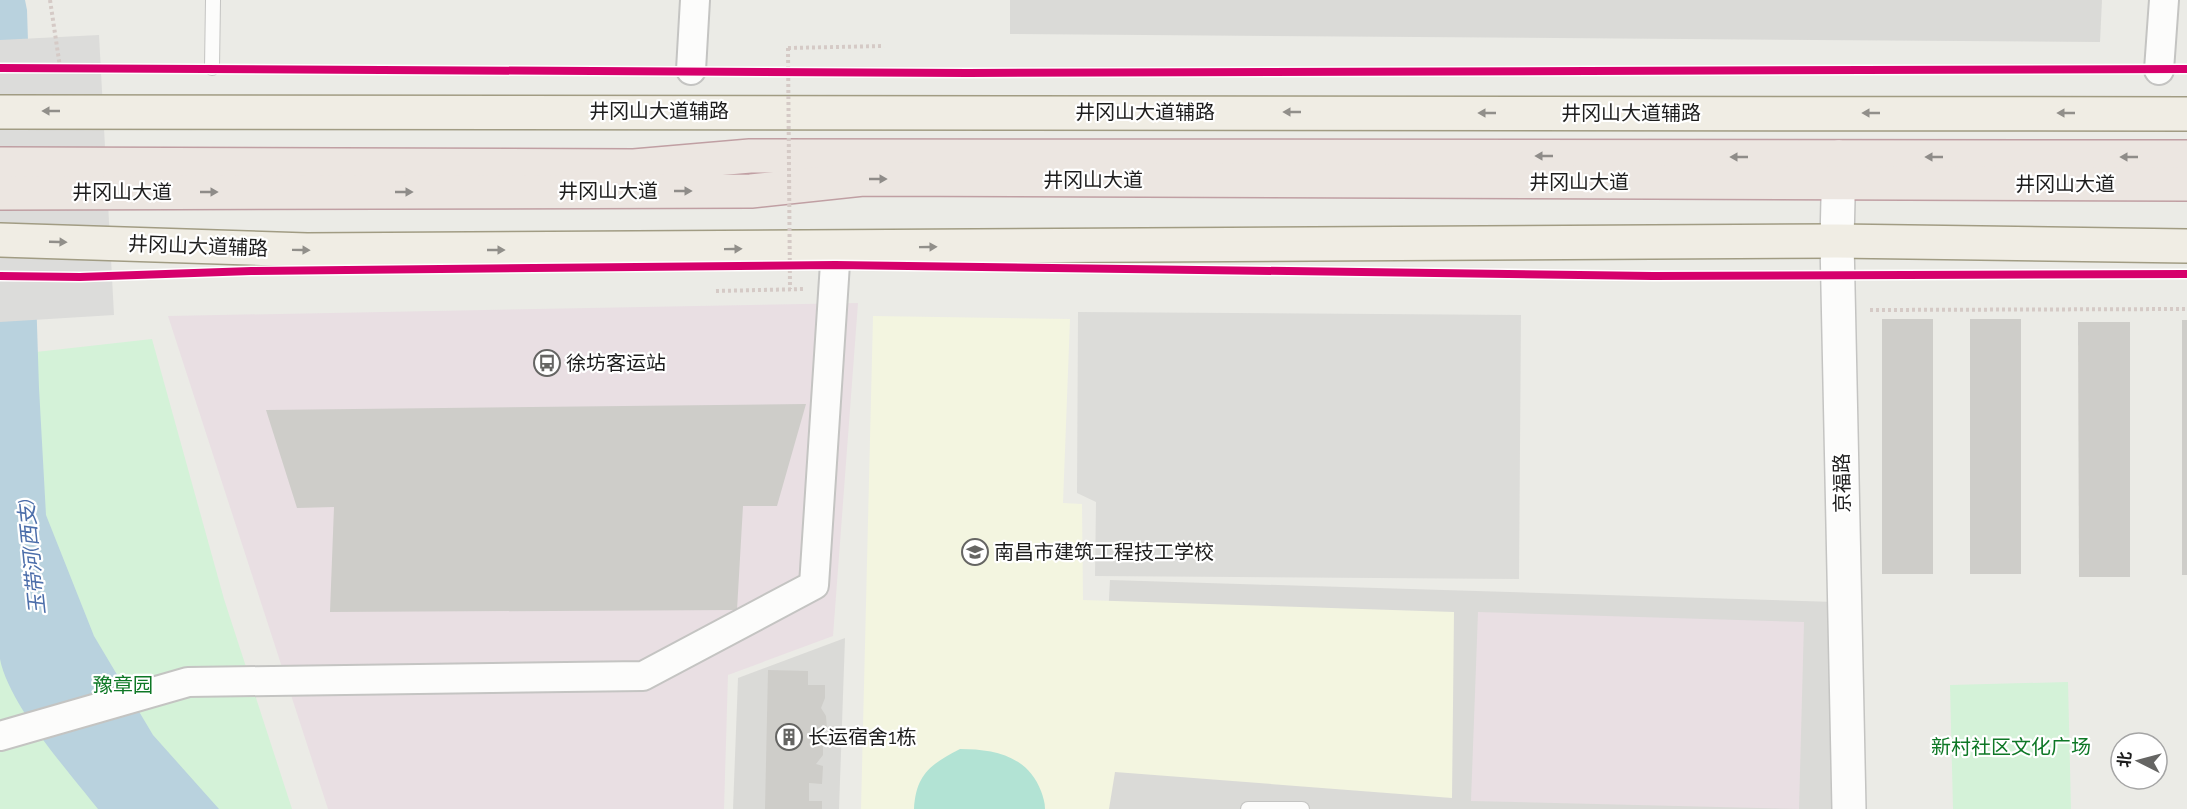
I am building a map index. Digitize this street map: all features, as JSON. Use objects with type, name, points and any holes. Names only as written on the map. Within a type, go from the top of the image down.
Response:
[{"type":"highway","name":"井冈山大道","points":[[0,164],[69,179],[751,190],[863,179],[1838,170],[2187,157]]},
{"type":"highway","name":"井冈山大道","points":[[1838,170],[2187,184]]},
{"type":"highway","name":"井冈山大道","points":[[0,193],[69,179]]},
{"type":"main road","name":"井冈山大道辅路","points":[[0,111],[2187,114]]},
{"type":"main road","name":"井冈山大道辅路","points":[[0,240],[307,250],[835,256],[1837,241],[2187,246]]},
{"type":"street","points":[[691,70],[695,0]]},
{"type":"street","points":[[2159,69],[2163,0]]},
{"type":"street","name":"京福路","points":[[1838,170],[1837,241],[1849,809]]},
{"type":"street","points":[[0,736],[188,681],[644,676],[814,585],[835,256]]},
{"type":"lane","points":[[213,0],[213,68]]},
{"type":"lane","points":[[1248,809],[1302,809]]},
{"type":"path","points":[[50,0],[60,68]]},
{"type":"path","points":[[790,289],[788,48],[884,46]]},
{"type":"path","points":[[50,68],[72,68]]},
{"type":"path","points":[[783,71],[795,71]]},
{"type":"path","points":[[777,266],[835,256]]},
{"type":"path","points":[[716,291],[810,288]]},
{"type":"path","points":[[1839,310],[2187,309]]},
{"type":"shaded area","points":[[1010,0],[2102,0],[2100,42],[1010,34]]},
{"type":"shaded area","name":"徐坊客运站","points":[[858,303],[833,636],[728,675],[724,809],[328,809],[168,316]]},
{"type":"shaded area","points":[[1078,312],[1521,315],[1519,579],[1095,576],[1096,502],[1077,493]]},
{"type":"shaded area","name":"南昌市建筑工程技工学校","points":[[873,316],[1070,319],[1063,503],[1082,504],[1083,600],[1454,612],[1452,798],[1115,772],[1109,809],[861,809]]},
{"type":"shaded area","points":[[1110,580],[1835,602],[1832,809],[1098,809]]},
{"type":"shaded area","points":[[1478,612],[1804,622],[1799,809],[1471,801]]},
{"type":"shaded area","points":[[845,638],[839,809],[733,809],[738,678]]},
{"type":"green space","name":"豫章园","points":[[152,339],[224,599],[292,809],[0,809],[0,356]]},
{"type":"green space","name":"新村社区文化广场","points":[[2068,682],[2071,809],[1953,809],[1950,685]]},
{"type":"green space","points":[[960,749],[997,753],[1019,762],[1035,779],[1045,809],[914,809],[918,787],[927,772],[933,765]]},
{"type":"water","name":"玉带河(西支)","points":[[0,0],[25,0],[27,10],[39,388],[46,515],[94,636],[153,735],[219,809],[98,809],[27,717],[6,677],[0,659]]},
{"type":"pier","points":[[99,35],[114,315],[0,322],[0,40]]},
{"type":"building","points":[[1882,319],[1933,319],[1933,574],[1882,574]]},
{"type":"building","points":[[1970,319],[2021,319],[2021,574],[1970,574]]},
{"type":"building","points":[[2182,320],[2187,320],[2187,575],[2182,575]]},
{"type":"building","points":[[2078,322],[2130,322],[2130,577],[2079,577]]},
{"type":"building","points":[[806,404],[777,506],[743,506],[737,610],[330,612],[334,507],[297,508],[266,410]]},
{"type":"building","name":"长运宿舍1栋","points":[[768,670],[808,671],[808,685],[825,685],[825,698],[821,708],[826,716],[827,729],[812,728],[812,745],[823,745],[823,755],[816,764],[823,766],[822,784],[809,783],[809,801],[822,801],[822,809],[765,809]]},
{"type":"cycle path","points":[[0,68],[968,73],[2187,69]]},
{"type":"cycle path","points":[[0,276],[80,277],[251,271],[835,265],[1653,276],[2187,274]]},
{"type":"place","name":"徐坊客运站","points":[[547,363]]},
{"type":"place","name":"南昌市建筑工程技工学校","points":[[975,552]]},
{"type":"place","name":"长运宿舍1栋","points":[[789,737]]}]
